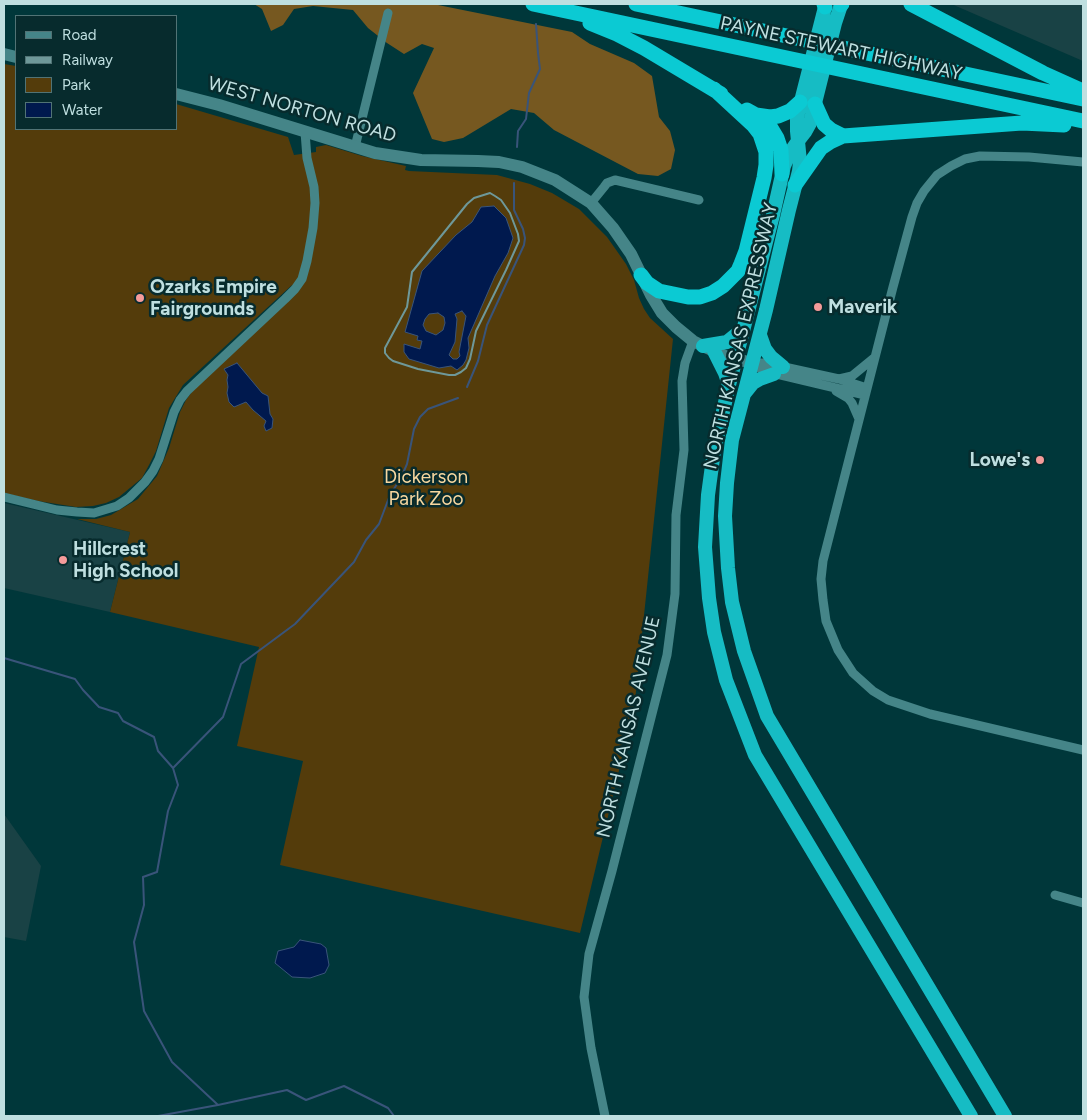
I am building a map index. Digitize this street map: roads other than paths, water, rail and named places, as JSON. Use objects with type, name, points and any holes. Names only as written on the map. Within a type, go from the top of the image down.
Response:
[{"type":"highway","name":"PAYNE STEWART HIGHWAY","points":[[536,4],[1083,121]]},
{"type":"highway","points":[[536,4],[617,34],[756,114],[777,138],[781,150],[782,174]]},
{"type":"highway","name":"PAYNE STEWART HIGHWAY","points":[[636,4],[1083,99]]},
{"type":"highway","name":"NORTH KANSAS EXPRESSWAY","points":[[842,4],[826,13],[808,103],[797,122],[799,171],[760,335],[732,440],[726,498],[726,550],[731,593],[749,667],[767,716],[1005,1116]]},
{"type":"highway","points":[[911,4],[1037,70],[1083,91]]},
{"type":"highway","points":[[641,275],[651,286],[663,293],[700,297],[712,293],[723,286],[738,271],[742,264],[764,178],[766,152],[760,134],[753,125],[714,89]]},
{"type":"highway","points":[[756,114],[770,117],[778,116],[808,103],[824,124],[843,136]]},
{"type":"highway","points":[[795,186],[821,148],[843,136],[1022,123],[1083,126]]},
{"type":"highway","name":"NORTH KANSAS EXPRESSWAY","points":[[798,140],[786,160],[782,174],[735,359],[709,480],[705,547],[714,632],[722,664],[755,755],[970,1116]]},
{"type":"highway","points":[[729,385],[725,373],[704,346],[727,342],[743,329]]},
{"type":"highway","points":[[744,394],[753,383],[778,370],[765,349],[760,335]]},
{"type":"main road","name":"WEST NORTON ROAD","points":[[178,95],[219,105],[375,153],[437,161],[489,161],[522,167],[555,180],[591,203],[621,237],[651,295],[662,313],[676,327],[704,346],[735,359],[752,363]]},
{"type":"street","points":[[355,147],[388,13]]},
{"type":"street","points":[[4,497],[57,510],[86,513],[117,506],[129,498],[145,482],[156,465],[180,400],[187,391],[295,289],[302,278],[307,261],[315,210],[314,187],[307,158],[305,132]]},
{"type":"street","points":[[1083,162],[1028,157],[980,156],[965,159],[951,166],[937,175],[924,191],[914,210],[822,561],[822,590],[826,621],[838,650],[853,673],[873,691],[896,702],[930,714],[1083,750]]},
{"type":"street","points":[[591,203],[607,183],[615,180],[699,200]]},
{"type":"street","name":"NORTH KANSAS AVENUE","points":[[605,1116],[591,1048],[584,997],[589,954],[667,655],[674,609],[676,515],[684,450],[682,375],[685,363],[704,346]]},
{"type":"street","points":[[839,379],[852,376],[874,358]]},
{"type":"street","name":"WEST NORTON ROAD","points":[[752,363],[766,363],[778,370],[827,385],[866,392]]},
{"type":"street","name":"WEST NORTON ROAD","points":[[778,370],[839,379],[866,392]]},
{"type":"street","points":[[827,385],[848,398],[858,419]]},
{"type":"street","points":[[1055,895],[1083,903]]},
{"type":"water","points":[[494,206],[506,218],[513,238],[508,253],[495,276],[468,338],[469,348],[466,360],[457,370],[451,366],[439,368],[409,359],[404,352],[404,344],[420,349],[422,341],[417,340],[418,336],[405,332],[422,271],[456,235],[472,222],[481,207]],"holes":[[[462,311],[466,316],[459,352],[460,356],[457,359],[453,359],[449,355],[455,342],[457,319],[455,314]],[[438,313],[444,317],[445,323],[443,330],[436,335],[426,331],[423,325],[429,314]]]},
{"type":"water","points":[[237,363],[262,393],[268,396],[270,414],[273,419],[272,428],[266,431],[264,426],[266,421],[246,402],[234,407],[229,402],[227,393],[228,375],[224,369]]},
{"type":"water","points":[[300,940],[321,944],[326,948],[329,965],[325,973],[310,978],[292,977],[275,963],[278,951],[294,947]]},
{"type":"waterway","points":[[517,147],[518,131],[526,119],[529,93],[540,69],[536,24]]},
{"type":"waterway","points":[[467,387],[478,361],[487,325],[524,245],[523,229],[514,210],[514,183]]},
{"type":"waterway","points":[[218,1105],[172,1062],[144,1011],[134,942],[144,905],[143,877],[157,872],[168,811],[178,785],[173,768],[223,717],[241,664],[295,624],[354,562],[366,540],[379,524],[390,495],[401,478],[407,464],[414,429],[420,417],[428,409],[458,398]]},
{"type":"waterway","points":[[4,658],[75,679],[99,707],[118,713],[123,721],[154,737],[158,751],[173,768]]},
{"type":"waterway","points":[[158,1116],[287,1090],[306,1100],[344,1086],[388,1108],[394,1116]]},
{"type":"railway","points":[[490,193],[501,200],[510,213],[519,241],[476,331],[470,359],[466,368],[455,375],[449,375],[418,369],[393,361],[385,353],[385,348],[407,307],[412,272],[467,204],[474,198],[490,193]]},
{"type":"place","name":"Ozarks Empire Fairgrounds","points":[[140,298]]},
{"type":"place","name":"Maverik","points":[[818,307]]},
{"type":"place","name":"Lowe's","points":[[1040,460]]},
{"type":"place","name":"Hillcrest High School","points":[[63,560]]},
{"type":"park label","name":"Dickerson Park Zoo","points":[[426,488]]}]
